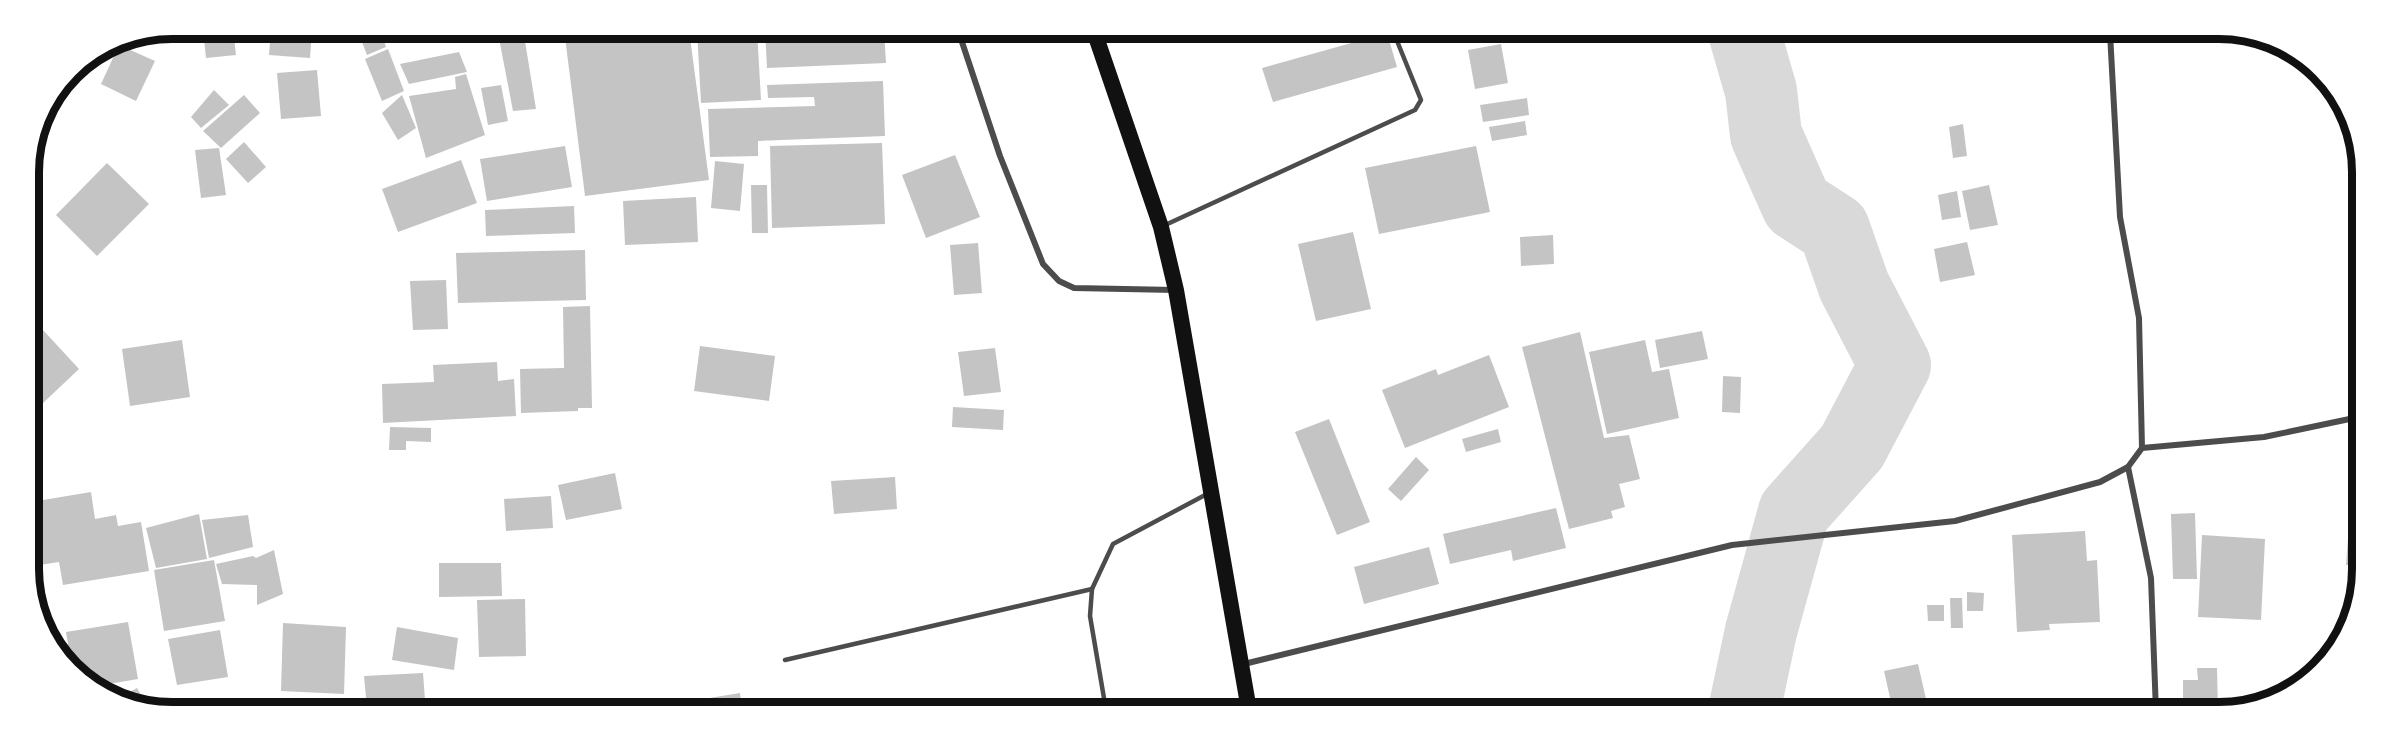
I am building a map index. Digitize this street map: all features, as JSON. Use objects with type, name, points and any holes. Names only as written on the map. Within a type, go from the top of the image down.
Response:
[{"type":"highway","points":[[1097,39],[1161,228],[1176,290],[1209,493],[1248,702]]},
{"type":"street","points":[[961,39],[1000,156],[1043,264],[1059,281],[1074,288],[1176,290]]},
{"type":"street","points":[[1241,665],[1732,545],[1955,521],[2100,482],[2128,467],[2142,448],[2139,318],[2120,217],[2110,39]]},
{"type":"street","points":[[2142,448],[2264,437],[2352,418]]},
{"type":"street","points":[[2128,467],[2151,578],[2156,702]]},
{"type":"lane","points":[[1161,228],[1415,110],[1422,99],[1396,39]]},
{"type":"lane","points":[[1105,702],[1090,616],[1092,589],[1113,544],[1209,493]]},
{"type":"lane","points":[[785,660],[1092,589]]},
{"type":"building","points":[[204,39],[234,39],[236,55],[206,58]]},
{"type":"building","points":[[270,39],[311,39],[310,58],[269,55]]},
{"type":"building","points":[[361,39],[383,39],[386,47],[367,55]]},
{"type":"building","points":[[499,39],[525,39],[536,109],[513,111]]},
{"type":"building","points":[[565,39],[690,39],[709,180],[585,196]]},
{"type":"building","points":[[697,39],[758,39],[761,100],[701,103]]},
{"type":"building","points":[[765,39],[885,39],[886,63],[767,68]]},
{"type":"building","points":[[1366,39],[1389,39],[1397,67],[1273,102],[1262,68]]},
{"type":"building","points":[[1501,44],[1508,83],[1475,89],[1468,50]]},
{"type":"building","points":[[125,48],[155,61],[136,101],[101,84],[116,52],[121,49]]},
{"type":"building","points":[[388,49],[404,91],[382,101],[365,59]]},
{"type":"building","points":[[459,52],[467,72],[409,84],[400,64]]},
{"type":"building","points":[[317,70],[321,116],[281,119],[277,73]]},
{"type":"building","points":[[466,74],[485,135],[426,158],[409,96],[456,89],[455,77]]},
{"type":"building","points":[[883,81],[885,136],[758,141],[758,156],[710,157],[708,109],[815,106],[814,97],[768,98],[767,85]]},
{"type":"building","points":[[501,85],[508,121],[488,125],[481,88]]},
{"type":"building","points":[[214,90],[229,105],[201,128],[191,117]]},
{"type":"building","points":[[244,95],[260,113],[221,148],[203,131]]},
{"type":"building","points":[[402,95],[416,128],[398,140],[382,113]]},
{"type":"building","points":[[1527,98],[1529,115],[1483,122],[1480,105]]},
{"type":"building","points":[[1525,121],[1527,135],[1492,141],[1489,127]]},
{"type":"building","points":[[1963,124],[1967,156],[1953,158],[1949,127]]},
{"type":"building","points":[[244,142],[266,167],[248,183],[226,159]]},
{"type":"building","points":[[882,143],[885,224],[772,228],[770,146]]},
{"type":"building","points":[[565,146],[572,187],[487,201],[480,159]]},
{"type":"building","points":[[1476,146],[1490,212],[1379,234],[1365,168]]},
{"type":"building","points":[[219,148],[226,195],[201,198],[195,150]]},
{"type":"building","points":[[955,155],[980,217],[926,238],[902,175]]},
{"type":"building","points":[[461,160],[477,203],[398,232],[382,189]]},
{"type":"building","points":[[715,161],[744,164],[740,211],[711,208]]},
{"type":"building","points":[[107,163],[149,204],[97,256],[56,215]]},
{"type":"building","points":[[751,185],[767,185],[768,233],[752,233]]},
{"type":"building","points":[[1989,185],[1998,225],[1970,230],[1962,191]]},
{"type":"building","points":[[1957,191],[1961,217],[1942,220],[1938,195]]},
{"type":"building","points":[[696,197],[698,242],[625,245],[623,201]]},
{"type":"building","points":[[574,206],[575,233],[486,236],[485,210]]},
{"type":"building","points":[[1353,232],[1371,309],[1316,321],[1298,244]]},
{"type":"building","points":[[1553,235],[1554,264],[1521,266],[1520,237]]},
{"type":"building","points":[[1967,242],[1975,275],[1940,282],[1934,249]]},
{"type":"building","points":[[978,243],[982,293],[954,295],[950,245]]},
{"type":"building","points":[[585,250],[586,300],[458,303],[456,253]]},
{"type":"building","points":[[446,280],[448,329],[413,330],[410,281]]},
{"type":"building","points":[[590,306],[592,408],[578,408],[578,411],[521,413],[520,369],[564,368],[563,307]]},
{"type":"building","points":[[39,326],[79,369],[43,403],[39,399]]},
{"type":"building","points":[[1702,331],[1708,359],[1660,368],[1655,340]]},
{"type":"building","points":[[1580,332],[1604,438],[1629,435],[1640,479],[1619,484],[1625,507],[1611,511],[1613,518],[1569,529],[1522,347]]},
{"type":"building","points":[[182,340],[190,397],[130,406],[122,349]]},
{"type":"building","points":[[1645,340],[1652,372],[1669,369],[1679,418],[1607,434],[1589,352]]},
{"type":"building","points":[[700,346],[775,356],[769,401],[694,391]]},
{"type":"building","points":[[995,348],[1001,392],[964,396],[958,352]]},
{"type":"building","points":[[1489,355],[1509,407],[1405,448],[1382,390],[1436,369],[1438,375]]},
{"type":"building","points":[[497,362],[498,381],[514,379],[516,416],[383,423],[382,384],[434,382],[433,365]]},
{"type":"building","points":[[1723,376],[1741,377],[1740,413],[1722,412]]},
{"type":"building","points":[[953,407],[1004,410],[1003,430],[952,427]]},
{"type":"building","points":[[1329,419],[1370,522],[1337,535],[1295,432]]},
{"type":"building","points":[[390,427],[431,428],[431,442],[406,441],[406,450],[389,450]]},
{"type":"building","points":[[1498,429],[1501,442],[1466,452],[1462,439]]},
{"type":"building","points":[[1416,457],[1429,470],[1401,501],[1388,489]]},
{"type":"building","points":[[615,473],[622,509],[566,520],[558,485]]},
{"type":"building","points":[[895,477],[897,509],[834,514],[831,481]]},
{"type":"building","points":[[91,492],[95,519],[116,515],[118,526],[141,522],[149,571],[63,585],[59,562],[39,565],[39,501]]},
{"type":"building","points":[[551,496],[553,528],[506,531],[504,499]]},
{"type":"building","points":[[1556,508],[1566,548],[1513,561],[1511,550],[1450,564],[1443,534]]},
{"type":"building","points":[[2350,512],[2352,512],[2352,565],[2346,565]]},
{"type":"building","points":[[2195,513],[2197,579],[2173,579],[2171,514]]},
{"type":"building","points":[[199,514],[207,559],[156,568],[146,528]]},
{"type":"building","points":[[248,515],[253,547],[209,558],[202,520]]},
{"type":"building","points":[[2085,531],[2087,561],[2097,560],[2100,622],[2049,624],[2050,630],[2017,632],[2012,535]]},
{"type":"building","points":[[2202,535],[2265,539],[2261,620],[2198,617]]},
{"type":"building","points":[[1429,547],[1439,584],[1364,604],[1354,567]]},
{"type":"building","points":[[274,550],[283,594],[257,605],[257,585],[222,584],[216,564],[253,556],[256,558]]},
{"type":"building","points":[[214,560],[225,621],[164,631],[154,570]]},
{"type":"building","points":[[439,563],[501,563],[502,596],[439,597]]},
{"type":"building","points":[[1967,592],[1984,593],[1983,611],[1967,611]]},
{"type":"building","points":[[1950,598],[1962,598],[1963,628],[1951,628]]},
{"type":"building","points":[[525,599],[526,656],[479,657],[477,600]]},
{"type":"building","points":[[1927,605],[1944,605],[1944,621],[1928,621]]},
{"type":"building","points":[[128,622],[138,679],[106,684],[91,675],[70,654],[66,632]]},
{"type":"building","points":[[283,623],[346,627],[344,694],[281,691]]},
{"type":"building","points":[[397,627],[458,638],[454,670],[392,660]]},
{"type":"building","points":[[220,630],[228,677],[177,685],[168,639]]},
{"type":"building","points":[[1918,664],[1927,702],[1891,702],[1884,671]]},
{"type":"building","points":[[2197,668],[2217,668],[2218,702],[2183,702],[2183,680],[2198,680]]},
{"type":"building","points":[[423,673],[425,700],[440,699],[440,702],[366,702],[364,676]]},
{"type":"building","points":[[137,688],[143,698],[137,697],[127,694]]},
{"type":"building","points":[[740,693],[741,702],[685,702]]},
{"type":"waterway","points":[[1746,39],[1761,91],[1766,135],[1797,205],[1834,229],[1854,286],[1895,365],[1852,447],[1794,512],[1761,631],[1746,702]]}]
